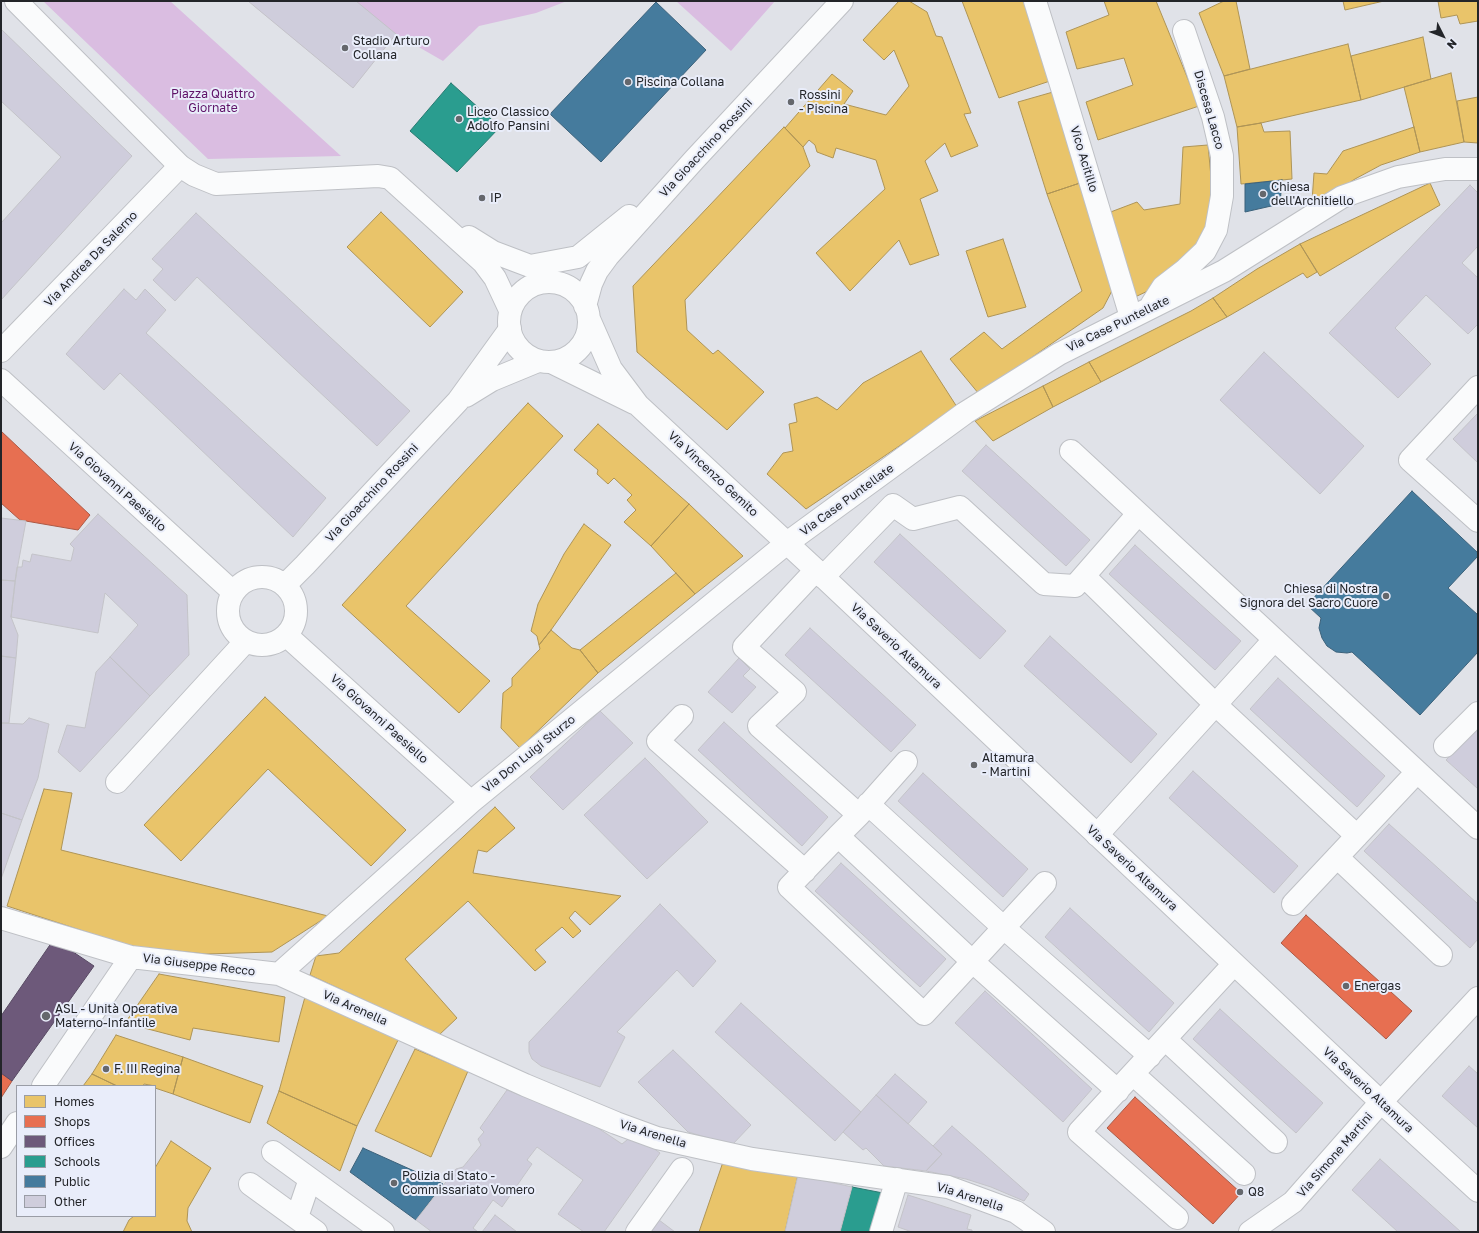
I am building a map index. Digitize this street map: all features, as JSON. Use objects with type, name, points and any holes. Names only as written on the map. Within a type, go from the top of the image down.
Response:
[{"type":"street","points":[[16,1],[180,166],[194,175],[216,184],[381,176],[390,178],[483,262],[495,278],[510,320],[512,336],[518,347],[527,356],[545,361],[563,359],[574,352],[582,343],[587,331],[587,312],[578,294],[567,286],[553,282],[539,283],[527,288],[517,298],[510,320]]},
{"type":"street","name":"Via Gioacchino Rossini","points":[[587,312],[591,284],[597,271],[608,256],[694,160],[842,1]]},
{"type":"street","name":"Vico Acitillo","points":[[1035,1],[1064,91],[1140,313]]},
{"type":"street","name":"Discesa Lacco","points":[[1140,313],[1163,287],[1185,270],[1205,251],[1216,230],[1222,196],[1222,156],[1213,117],[1184,30]]},
{"type":"street","points":[[426,210],[493,252],[530,266],[578,257],[642,206],[694,160]]},
{"type":"street","name":"Via Andrea Da Salerno","points":[[1,351],[180,166]]},
{"type":"street","name":"Via Case Puntellate","points":[[787,543],[965,413],[1059,354],[1224,271],[1342,197],[1398,177],[1445,169],[1478,169]]},
{"type":"street","name":"Via Vincenzo Gemito","points":[[587,312],[611,369],[638,405],[787,543]]},
{"type":"street","name":"Via Gioacchino Rossini","points":[[285,585],[458,401],[510,320]]},
{"type":"street","name":"Via Gioacchino Rossini","points":[[458,401],[492,380],[545,361]]},
{"type":"street","name":"Via Vincenzo Gemito","points":[[545,361],[638,405]]},
{"type":"street","name":"Via Giovanni Paesiello","points":[[1,380],[233,592]]},
{"type":"street","points":[[1478,387],[1410,460],[1478,521]]},
{"type":"street","points":[[1070,451],[1478,828]]},
{"type":"street","points":[[1138,514],[1075,586],[1044,584],[960,507],[913,519],[893,505],[744,647],[795,692],[759,726],[863,810],[1004,928],[1150,1056]]},
{"type":"street","name":"Via Saverio Altamura","points":[[787,543],[1381,1102],[1478,1191]]},
{"type":"street","name":"Via Don Luigi Sturzo","points":[[279,974],[472,802],[787,543]]},
{"type":"street","points":[[263,576],[275,579],[285,585],[292,594],[296,616],[286,635],[277,641],[267,644],[256,644],[246,641],[237,634],[228,615],[229,603],[233,592],[241,584],[252,578],[263,576]]},
{"type":"street","points":[[1084,576],[1216,705],[1357,836]]},
{"type":"street","name":"Via Giovanni Paesiello","points":[[286,635],[472,802]]},
{"type":"street","points":[[1097,835],[1274,640]]},
{"type":"street","points":[[117,782],[246,641]]},
{"type":"street","points":[[1445,746],[1478,712]]},
{"type":"street","points":[[682,716],[658,741],[805,871]]},
{"type":"street","points":[[906,762],[789,888],[924,1014],[1045,883]]},
{"type":"street","points":[[1293,904],[1417,772]]},
{"type":"street","points":[[838,836],[973,962],[1118,1091]]},
{"type":"street","points":[[1337,857],[1441,955]]},
{"type":"street","points":[[1,918],[131,957]]},
{"type":"street","name":"Via Giuseppe Recco","points":[[44,1085],[131,957],[279,974]]},
{"type":"street","points":[[1177,1218],[1079,1132],[1234,964]]},
{"type":"street","name":"Via Arenella","points":[[279,974],[525,1085],[616,1123],[657,1138],[752,1159],[948,1187],[1016,1212],[1044,1232]]},
{"type":"street","name":"Via Simone Martini","points":[[1250,1232],[1293,1202],[1381,1102],[1478,998]]},
{"type":"street","points":[[1165,1039],[1276,1142]]},
{"type":"street","points":[[1133,1074],[1244,1174]]},
{"type":"street","points":[[1,1147],[16,1124]]},
{"type":"street","points":[[274,1152],[383,1232]]},
{"type":"street","points":[[638,1232],[682,1169]]},
{"type":"street","points":[[297,1217],[310,1178]]},
{"type":"street","points":[[881,1232],[897,1179]]},
{"type":"street","points":[[250,1184],[316,1232]]},
{"type":"green space","name":"Piazza Quattro Giornate","points":[[43,1],[170,1],[341,156],[208,159]]},
{"type":"green space","name":"Stadio Arturo Collana","points":[[248,1],[567,1],[536,13],[479,26],[443,61],[396,34],[353,88]]},
{"type":"green space","points":[[676,1],[775,1],[731,51]]},
{"type":"building: Homes","points":[[899,1],[909,1],[927,12],[936,36],[942,37],[971,113],[964,114],[978,146],[951,157],[945,143],[925,161],[938,191],[920,199],[939,255],[910,265],[899,240],[850,291],[816,253],[885,189],[876,160],[836,148],[833,158],[817,152],[815,145],[809,140],[803,147],[785,128],[832,74],[853,91],[844,104],[886,115],[909,86],[894,50],[884,60],[863,40]]},
{"type":"building: Homes","points":[[962,1],[1031,1],[1056,79],[999,98]]},
{"type":"building: Homes","points":[[1104,1],[1156,1],[1199,106],[1098,140],[1086,102],[1133,85],[1124,58],[1077,69],[1066,32],[1109,15]]},
{"type":"building: Homes","points":[[1224,1],[1236,1],[1250,69],[1224,76],[1199,13]]},
{"type":"building: Homes","points":[[1343,1],[1384,1],[1345,10]]},
{"type":"building: Homes","points":[[1438,1],[1478,1],[1478,21],[1460,24],[1457,15],[1441,18]]},
{"type":"building: Homes","points":[[1423,37],[1431,79],[1361,100],[1351,56]]},
{"type":"building: Homes","points":[[1348,44],[1361,100],[1237,127],[1224,76]]},
{"type":"building: Homes","points":[[1451,73],[1464,142],[1420,152],[1404,87]]},
{"type":"building: Homes","points":[[1060,90],[1086,181],[1047,194],[1018,102]]},
{"type":"building: Homes","points":[[1478,97],[1478,143],[1464,142],[1457,101]]},
{"type":"building: Homes","points":[[1261,123],[1264,132],[1290,131],[1292,179],[1241,184],[1237,127]]},
{"type":"building: Homes","points":[[784,127],[803,147],[810,166],[685,300],[687,330],[713,354],[718,350],[764,392],[727,430],[637,352],[633,286]]},
{"type":"building: Homes","points":[[1414,127],[1420,152],[1381,165],[1355,179],[1315,205],[1312,201],[1314,173],[1327,174],[1343,151]]},
{"type":"building: Homes","points":[[1208,145],[1211,177],[1211,212],[1206,240],[1154,288],[1133,298],[1108,213],[1137,202],[1144,210],[1180,204],[1183,147]]},
{"type":"building: Homes","points":[[1086,181],[1115,285],[1103,308],[979,394],[950,359],[984,332],[1002,349],[1082,291],[1047,194]]},
{"type":"building: Homes","points":[[1430,183],[1440,205],[1320,276],[1300,244]]},
{"type":"building: Homes","points":[[381,212],[463,292],[430,327],[347,247]]},
{"type":"building: Homes","points":[[1003,239],[1026,307],[988,317],[966,251]]},
{"type":"building: Homes","points":[[1300,244],[1317,272],[1307,278],[1303,273],[1227,317],[1213,298],[1257,269]]},
{"type":"building: Homes","points":[[1213,298],[1227,317],[1101,382],[1089,362],[1191,311]]},
{"type":"building: Homes","points":[[921,351],[957,407],[806,509],[767,474],[783,453],[793,451],[789,424],[797,422],[794,404],[817,397],[837,410],[863,383]]},
{"type":"building: Homes","points":[[1089,362],[1101,382],[1053,407],[1043,386]]},
{"type":"building: Homes","points":[[1043,386],[1053,407],[993,441],[975,421]]},
{"type":"building: Homes","points":[[528,403],[563,436],[406,606],[490,681],[459,713],[342,605]]},
{"type":"building: Homes","points":[[598,424],[689,504],[651,546],[624,522],[636,510],[627,500],[632,495],[614,478],[608,484],[597,474],[598,470],[574,450]]},
{"type":"building: Homes","points":[[689,504],[743,556],[695,594],[651,546]]},
{"type":"building: Homes","points":[[584,524],[611,545],[539,645],[537,636],[531,631],[538,604],[564,554]]},
{"type":"building: Homes","points":[[676,573],[695,594],[598,673],[580,650]]},
{"type":"building: Homes","points":[[551,630],[572,648],[580,650],[598,673],[520,748],[501,728],[503,693],[512,686],[512,678],[540,649],[539,645]]},
{"type":"building: Homes","points":[[265,697],[406,830],[371,866],[268,769],[181,861],[144,825]]},
{"type":"building: Homes","points":[[44,789],[72,793],[61,850],[328,916],[272,952],[206,954],[129,946],[7,906]]},
{"type":"building: Homes","points":[[495,807],[515,828],[487,852],[478,850],[473,873],[621,896],[590,925],[575,911],[569,918],[581,931],[573,938],[562,927],[535,950],[546,962],[535,971],[468,901],[405,959],[457,1018],[439,1035],[310,975],[316,956],[339,953]]},
{"type":"building: Homes","points":[[159,974],[285,997],[279,1042],[193,1028],[190,1040],[125,1023]]},
{"type":"building: Homes","points":[[305,997],[399,1038],[357,1126],[279,1091]]},
{"type":"building: Homes","points":[[116,1035],[183,1057],[173,1094],[156,1088],[156,1085],[115,1085],[92,1074]]},
{"type":"building: Homes","points":[[415,1049],[468,1071],[431,1157],[375,1131]]},
{"type":"building: Homes","points":[[183,1057],[263,1086],[250,1123],[173,1094]]},
{"type":"building: Homes","points":[[92,1074],[115,1085],[84,1085]]},
{"type":"building: Homes","points":[[279,1091],[357,1126],[340,1171],[267,1123]]},
{"type":"building: Homes","points":[[171,1141],[211,1168],[188,1208],[187,1221],[192,1232],[123,1232],[129,1220],[133,1217],[156,1217],[156,1166]]},
{"type":"building: Homes","points":[[723,1162],[798,1175],[785,1232],[699,1232]]},
{"type":"building: Shops","points":[[1,431],[90,515],[78,530],[20,520],[1,503]]},
{"type":"building: Shops","points":[[1306,915],[1412,1011],[1386,1039],[1281,943]]},
{"type":"building: Shops","points":[[1,1073],[12,1081],[1,1098]]},
{"type":"building: Shops","points":[[1135,1097],[1241,1193],[1213,1224],[1107,1128]]},
{"type":"building: Offices","points":[[54,939],[94,966],[12,1081],[1,1073],[1,1016]]},
{"type":"building: Schools","name":"Liceo Classico Adolfo Pansini","points":[[451,83],[500,127],[457,172],[410,131]]},
{"type":"building: Schools","points":[[852,1187],[883,1193],[870,1232],[840,1232]]},
{"type":"building: Public","name":"Piscina Collana","points":[[656,2],[706,50],[601,162],[550,114]]},
{"type":"building: Public","name":"Chiesa dell'Architiello","points":[[1282,180],[1280,204],[1245,212],[1245,184]]},
{"type":"building: Public","name":"Chiesa di Nostra Signora del Sacro Cuore","points":[[1412,491],[1478,553],[1478,556],[1448,588],[1478,615],[1478,652],[1420,715],[1352,652],[1336,652],[1327,646],[1322,638],[1319,628],[1321,618],[1307,605]]},
{"type":"building: Public","points":[[363,1148],[443,1184],[416,1220],[350,1172]]},
{"type":"building: Other","points":[[248,1],[356,1],[396,34],[353,88]]},
{"type":"building: Other","points":[[1,29],[132,156],[1,300],[1,223],[61,157],[1,101]]},
{"type":"building: Other","points":[[1470,185],[1478,193],[1478,246],[1462,263],[1478,278],[1478,324],[1468,334],[1426,295],[1395,328],[1431,364],[1398,398],[1329,333]]},
{"type":"building: Other","points":[[196,213],[410,411],[377,446],[197,277],[175,301],[153,280],[163,269],[152,259]]},
{"type":"building: Other","points":[[124,289],[136,300],[145,289],[166,310],[146,333],[326,498],[293,537],[120,373],[104,390],[66,354]]},
{"type":"building: Other","points":[[1264,352],[1364,446],[1320,494],[1220,400]]},
{"type":"building: Other","points":[[1478,413],[1478,463],[1453,439]]},
{"type":"building: Other","points":[[986,445],[1090,540],[1066,566],[962,471]]},
{"type":"building: Other","points":[[98,514],[187,595],[189,655],[150,696],[110,657],[138,625],[105,593],[98,633],[11,617],[17,567],[22,567],[23,560],[30,562],[32,554],[71,561],[74,548],[70,544]]},
{"type":"building: Other","points":[[1,518],[26,521],[15,581],[1,580]]},
{"type":"building: Other","points":[[900,534],[1006,631],[980,659],[874,562]]},
{"type":"building: Other","points":[[1135,545],[1241,641],[1215,670],[1109,574]]},
{"type":"building: Other","points":[[1,580],[15,581],[11,617],[18,635],[16,658],[1,656]]},
{"type":"building: Other","points":[[810,628],[916,725],[891,752],[785,655]]},
{"type":"building: Other","points":[[1050,636],[1157,734],[1131,763],[1024,666]]},
{"type":"building: Other","points":[[1,656],[16,658],[9,723],[1,723]]},
{"type":"building: Other","points":[[110,657],[150,696],[80,772],[58,752],[67,725],[85,728],[96,672]]},
{"type":"building: Other","points":[[739,658],[750,669],[743,676],[756,687],[732,713],[708,692]]},
{"type":"building: Other","points":[[1278,678],[1385,776],[1357,807],[1250,709]]},
{"type":"building: Other","points":[[600,711],[633,743],[563,810],[530,777]]},
{"type":"building: Other","points":[[29,718],[49,724],[38,778],[22,820],[1,813],[1,723],[23,724]]},
{"type":"building: Other","points":[[724,722],[828,817],[802,846],[698,750]]},
{"type":"building: Other","points":[[1478,726],[1478,789],[1446,760]]},
{"type":"building: Other","points":[[645,758],[708,822],[647,879],[584,815]]},
{"type":"building: Other","points":[[1193,771],[1298,866],[1274,893],[1169,798]]},
{"type":"building: Other","points":[[923,773],[1028,869],[1003,897],[898,801]]},
{"type":"building: Other","points":[[1,813],[22,820],[1,879]]},
{"type":"building: Other","points":[[1389,824],[1478,904],[1478,939],[1470,948],[1364,851]]},
{"type":"building: Other","points":[[841,863],[946,959],[920,987],[815,891]]},
{"type":"building: Other","points":[[660,904],[716,961],[693,987],[677,970],[617,1032],[625,1037],[600,1087],[541,1066],[532,1059],[529,1052],[529,1042]]},
{"type":"building: Other","points":[[1070,908],[1174,1003],[1149,1032],[1045,937]]},
{"type":"building: Other","points":[[985,991],[1092,1089],[1063,1122],[955,1023]]},
{"type":"building: Other","points":[[741,1003],[861,1112],[835,1141],[715,1032]]},
{"type":"building: Other","points":[[1220,1009],[1323,1103],[1296,1133],[1193,1039]]},
{"type":"building: Other","points":[[673,1050],[751,1125],[732,1145],[688,1132],[638,1082]]},
{"type":"building: Other","points":[[1469,1066],[1478,1074],[1478,1128],[1442,1096]]},
{"type":"building: Other","points":[[895,1074],[927,1102],[908,1124],[876,1095]]},
{"type":"building: Other","points":[[507,1090],[589,1122],[622,1144],[632,1136],[660,1153],[604,1232],[584,1232],[558,1214],[583,1180],[537,1147],[527,1160],[532,1164],[502,1207],[493,1200],[473,1228],[478,1232],[432,1232],[416,1220],[456,1169],[463,1167],[481,1145],[478,1139],[484,1132],[480,1128]]},
{"type":"building: Other","points":[[876,1095],[942,1154],[926,1171],[884,1166],[866,1148],[863,1150],[843,1132]]},
{"type":"building: Other","points":[[952,1126],[1029,1194],[1024,1201],[991,1187],[966,1179],[926,1171],[942,1154],[933,1146]]},
{"type":"building: Other","points":[[1380,1159],[1461,1232],[1398,1232],[1352,1190]]},
{"type":"building: Other","points":[[798,1175],[852,1187],[840,1232],[785,1232]]},
{"type":"building: Other","points":[[908,1195],[971,1215],[967,1229],[972,1230],[972,1232],[912,1232],[898,1227]]},
{"type":"building: Other","points":[[495,1215],[517,1232],[482,1232]]},
{"type":"building: Other","points":[[659,1220],[675,1232],[650,1232]]},
{"type":"place","name":"Stadio Arturo Collana","points":[[345,48]]},
{"type":"place","name":"Piscina Collana","points":[[628,82]]},
{"type":"place","name":"Rossini - Piscina","points":[[791,102]]},
{"type":"place","name":"Liceo Classico Adolfo Pansini","points":[[459,119]]},
{"type":"place","name":"Chiesa dell'Architiello","points":[[1263,194]]},
{"type":"place","name":"IP","points":[[482,198]]},
{"type":"place","name":"Chiesa di Nostra Signora del Sacro Cuore","points":[[1386,596]]},
{"type":"place","name":"Altamura - Martini","points":[[974,765]]},
{"type":"place","name":"Energas","points":[[1346,986]]},
{"type":"place","name":"ASL - Unità Operativa Materno-Infantile","points":[[46,1016]]},
{"type":"place","name":"F. III Regina","points":[[106,1069]]},
{"type":"place","name":"Polizia di Stato - Commissariato Vomero","points":[[394,1183]]},
{"type":"place","name":"Q8","points":[[1240,1192]]}]
